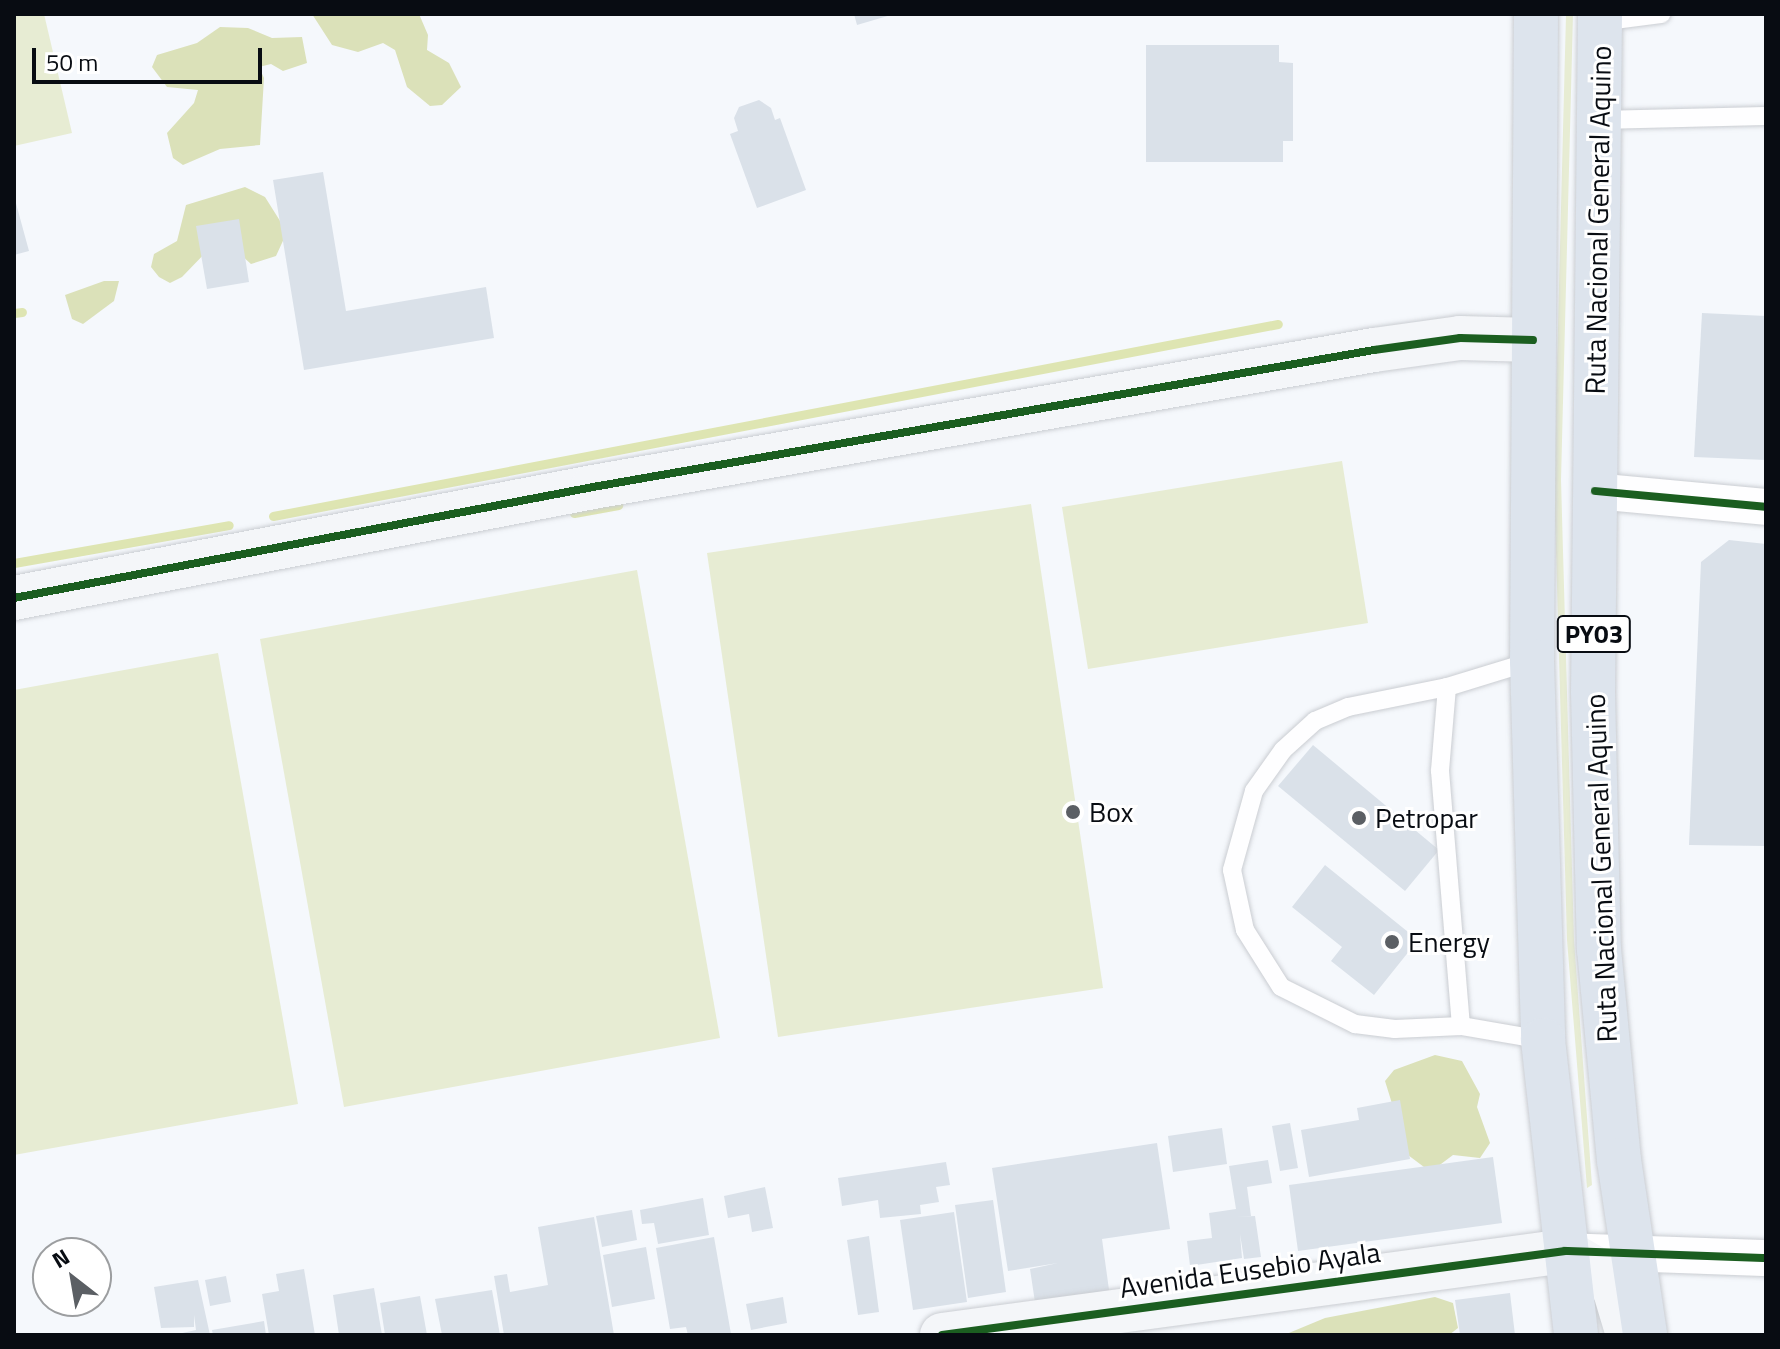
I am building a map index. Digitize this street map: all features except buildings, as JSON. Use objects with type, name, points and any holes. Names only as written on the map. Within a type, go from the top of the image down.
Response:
[{"type":"highway","name":"PY03","points":[[1536,14],[1532,661],[1543,1040],[1576,1335]]},
{"type":"highway","name":"Ruta Nacional General Aquino","points":[[1600,18],[1595,491],[1599,949],[1619,1160],[1645,1335]]},
{"type":"street","points":[[14,598],[593,487],[1374,350],[1460,338],[1533,340]]},
{"type":"street","points":[[1595,491],[1766,507]]},
{"type":"street","points":[[1565,1251],[1766,1258]]},
{"type":"street","points":[[1565,1251],[1593,1267],[1614,1288],[1628,1335]]},
{"type":"street","name":"Avenida Eusebio Ayala","points":[[942,1335],[1160,1320],[1565,1251]]},
{"type":"lane","points":[[1600,18],[1661,14]]},
{"type":"lane","points":[[1598,120],[1766,116]]},
{"type":"lane","points":[[1532,661],[1447,687],[1348,707],[1315,721],[1283,750],[1254,791],[1232,870],[1245,930],[1281,987],[1355,1024],[1395,1029],[1461,1026],[1543,1040]]},
{"type":"lane","points":[[1447,687],[1440,771],[1461,1026]]},
{"type":"green space","points":[[14,14],[44,14],[72,133],[14,146]]},
{"type":"green space","points":[[312,14],[419,14],[428,35],[427,50],[449,63],[461,87],[442,105],[430,106],[407,87],[395,50],[383,43],[358,52],[332,45]]},
{"type":"green space","points":[[1566,14],[1573,14],[1561,480],[1574,940],[1592,1185],[1587,1188],[1567,940],[1554,480]]},
{"type":"green space","points":[[220,27],[248,28],[272,38],[302,37],[307,63],[283,71],[271,64],[259,67],[264,78],[260,145],[220,149],[183,165],[173,158],[167,133],[194,103],[198,90],[167,87],[152,67],[157,55],[197,43]]},
{"type":"green space","points":[[245,187],[265,197],[287,232],[276,256],[251,264],[241,255],[210,248],[182,277],[170,283],[159,277],[151,267],[154,254],[177,241],[186,205]]},
{"type":"green space","points":[[104,281],[119,281],[114,301],[83,324],[72,319],[65,295]]},
{"type":"green space","points":[[1342,461],[1368,623],[1088,669],[1062,507]]},
{"type":"green space","points":[[1031,504],[1103,988],[778,1037],[707,553]]},
{"type":"green space","points":[[637,570],[720,1038],[344,1107],[260,639]]},
{"type":"green space","points":[[218,653],[298,1104],[14,1155],[14,690]]},
{"type":"green space","points":[[1435,1055],[1462,1061],[1480,1094],[1477,1107],[1490,1143],[1480,1158],[1453,1155],[1437,1167],[1424,1167],[1408,1155],[1385,1081],[1394,1070]]},
{"type":"green space","points":[[1435,1297],[1453,1303],[1458,1328],[1449,1335],[1284,1335],[1325,1318]]},
{"type":"waterway","points":[[14,313],[22,312]]},
{"type":"waterway","points":[[273,516],[1278,324]]},
{"type":"waterway","points":[[574,513],[618,505]]},
{"type":"waterway","points":[[14,563],[229,525]]},
{"type":"cycle path","points":[[14,598],[593,487],[1374,350],[1460,338],[1533,340]]},
{"type":"cycle path","points":[[1595,491],[1766,507]]},
{"type":"cycle path","points":[[942,1335],[1565,1251],[1766,1258]]},
{"type":"place","name":"Box","points":[[1073,812]]},
{"type":"place","name":"Petropar","points":[[1359,818]]},
{"type":"place","name":"Energy","points":[[1392,942]]}]
